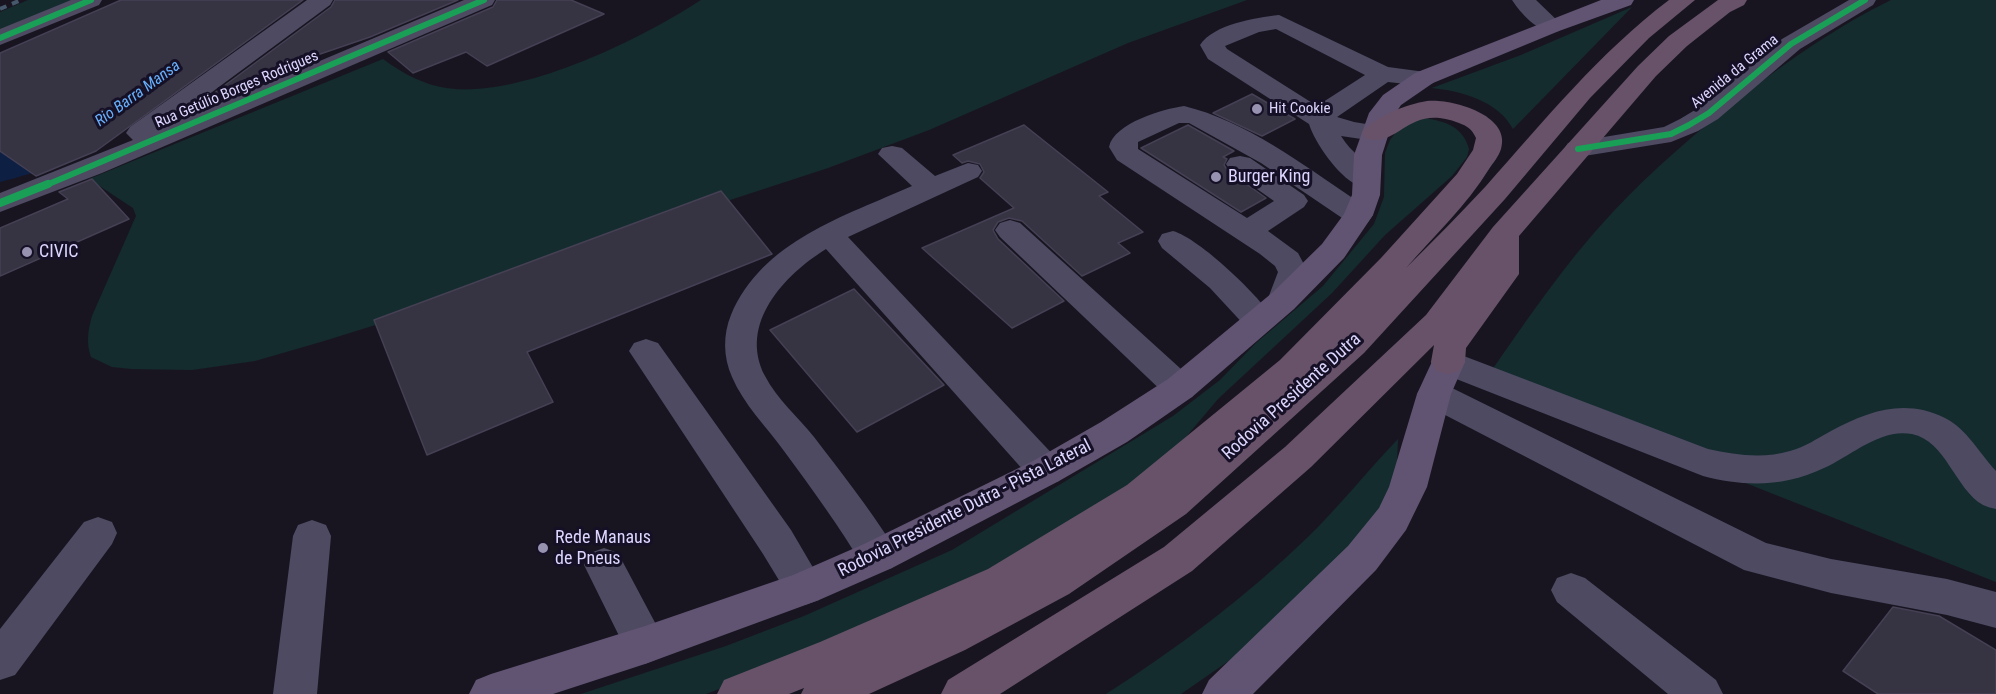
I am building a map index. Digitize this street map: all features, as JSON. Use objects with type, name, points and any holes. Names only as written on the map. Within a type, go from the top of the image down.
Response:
[{"type":"highway","name":"Rodovia Presidente Dutra","points":[[823,694],[950,637],[1055,582],[1173,503],[1352,345],[1495,193],[1581,93],[1641,33],[1684,0]]},
{"type":"highway","points":[[963,694],[1178,559],[1289,465],[1437,323],[1504,234],[1647,71],[1678,40],[1722,7],[1736,0]]},
{"type":"highway","points":[[739,694],[835,656],[1002,581],[1140,496],[1292,369],[1392,265],[1468,180],[1487,150],[1489,138],[1487,132],[1477,121],[1461,112],[1437,108],[1408,114],[1375,133]]},
{"type":"highway","points":[[1441,378],[1450,346],[1504,274],[1504,234]]},
{"type":"main road","name":"Rodovia Presidente Dutra - Pista Lateral","points":[[491,694],[645,645],[805,588],[878,556],[1046,471],[1114,432],[1180,388],[1271,311],[1333,251],[1358,215],[1366,195],[1368,156],[1382,113],[1392,100],[1424,78],[1551,26],[1623,0]]},
{"type":"main road","points":[[1224,694],[1362,558],[1393,519],[1408,487],[1441,378]]},
{"type":"street","points":[[0,38],[91,0]]},
{"type":"street","points":[[92,167],[322,0]]},
{"type":"street","name":"Rua Getúlio Borges Rodrigues","points":[[0,203],[92,167],[484,0]]},
{"type":"street","points":[[1523,0],[1551,26]]},
{"type":"street","name":"Avenida da Grama","points":[[1578,149],[1671,134],[1689,125],[1709,113],[1791,44],[1864,0]]},
{"type":"street","points":[[1375,133],[1350,130],[1320,118],[1217,54],[1212,48],[1214,42],[1254,25],[1279,22],[1383,74],[1424,78]]},
{"type":"street","points":[[1320,118],[1383,74]]},
{"type":"street","points":[[1173,241],[1221,281],[1271,311],[1293,272],[1292,267],[1280,254],[1127,153],[1124,141],[1128,136],[1174,115],[1200,117],[1319,188],[1358,215]]},
{"type":"street","points":[[1320,118],[1332,146],[1366,180]]},
{"type":"street","points":[[1195,199],[1177,181],[1139,153],[1138,147],[1174,129],[1190,130],[1294,201]]},
{"type":"street","points":[[892,154],[932,188]]},
{"type":"street","points":[[878,556],[848,507],[753,384],[742,358],[740,337],[742,326],[763,287],[787,262],[829,234],[968,171]]},
{"type":"street","points":[[1247,231],[1319,188]]},
{"type":"street","points":[[1010,230],[1180,388]]},
{"type":"street","points":[[829,234],[1046,471]]},
{"type":"street","points":[[646,351],[777,542],[805,588]]},
{"type":"street","points":[[1441,378],[1702,462],[1736,470],[1767,471],[1795,464],[1883,423],[1906,420],[1922,423],[1946,439],[1983,484],[1996,494]]},
{"type":"street","points":[[1441,378],[1758,558],[1832,576],[1947,597],[1996,610]]},
{"type":"street","points":[[0,661],[98,533]]},
{"type":"street","points":[[295,694],[312,536]]},
{"type":"street","points":[[604,565],[645,645]]},
{"type":"street","points":[[1572,590],[1701,694]]},
{"type":"green space","points":[[28,0],[78,0],[0,33],[0,12]]},
{"type":"green space","points":[[701,0],[1247,0],[1128,43],[929,130],[828,168],[629,233],[513,282],[324,341],[255,361],[192,370],[112,367],[91,357],[88,337],[92,316],[136,216],[133,208],[89,179],[383,59],[408,75],[436,86],[466,89],[500,86],[536,78],[610,50]]},
{"type":"green space","points":[[1891,0],[1996,0],[1996,582],[1485,380],[1546,294],[1594,232],[1660,166],[1727,108],[1780,68],[1816,43]]},
{"type":"green space","points":[[1632,7],[1513,129],[1498,111],[1478,99],[1432,88],[1521,55]]},
{"type":"green space","points":[[1424,118],[1452,126],[1466,141],[1469,149],[1467,157],[1452,176],[1385,235],[1332,293],[1218,399],[1185,438],[1139,479],[994,567],[769,670],[706,694],[581,694],[726,646],[804,616],[952,550],[1173,416],[1220,380],[1256,343],[1323,286],[1374,224],[1384,197],[1385,153],[1390,140],[1400,127]]},
{"type":"green space","points":[[1398,439],[1393,483],[1375,521],[1233,658],[1181,694],[1106,694],[1185,640],[1261,580],[1320,525]]},
{"type":"building","points":[[121,0],[303,0],[96,151],[36,176],[0,151],[0,53]]},
{"type":"building","points":[[335,0],[458,0],[370,37],[282,67],[289,72],[205,107],[201,103],[331,7]]},
{"type":"building","points":[[497,0],[571,0],[604,14],[487,66],[466,52],[413,73],[388,52],[493,7]]},
{"type":"building","name":"Hit Cookie","points":[[1252,94],[1295,119],[1262,136],[1213,113]]},
{"type":"building","points":[[1024,125],[1108,192],[1099,196],[1143,232],[1118,243],[1130,253],[1082,276],[1022,221],[1009,218],[998,222],[993,230],[998,239],[1064,301],[1012,328],[922,248],[1014,208],[980,178],[984,172],[980,164],[968,161],[962,163],[953,155]]},
{"type":"building","name":"Burger King","points":[[1188,125],[1234,151],[1223,157],[1227,159],[1224,165],[1228,171],[1266,198],[1241,212],[1141,148]]},
{"type":"building","name":"CIVIC","points":[[92,179],[129,219],[0,276],[0,228],[68,199],[59,192]]},
{"type":"building","points":[[721,191],[772,254],[527,352],[553,402],[427,455],[374,320]]},
{"type":"building","points":[[854,289],[944,385],[857,432],[770,330]]},
{"type":"building","points":[[1893,607],[1939,616],[1996,650],[1996,694],[1878,694],[1843,671]]},
{"type":"waterway","name":"Rio Barra Mansa","points":[[0,167],[63,143],[91,128]]},
{"type":"railway","points":[[0,9],[21,0]]},
{"type":"cycle path","points":[[0,38],[91,0]]},
{"type":"cycle path","points":[[0,203],[92,167],[484,0]]},
{"type":"cycle path","points":[[1578,149],[1671,134],[1689,125],[1709,113],[1791,44],[1865,0]]},
{"type":"place","name":"Hit Cookie","points":[[1257,109]]},
{"type":"place","name":"Burger King","points":[[1216,177]]},
{"type":"place","name":"CIVIC","points":[[27,252]]},
{"type":"place","name":"Rede Manaus de Pneus","points":[[543,548]]}]
